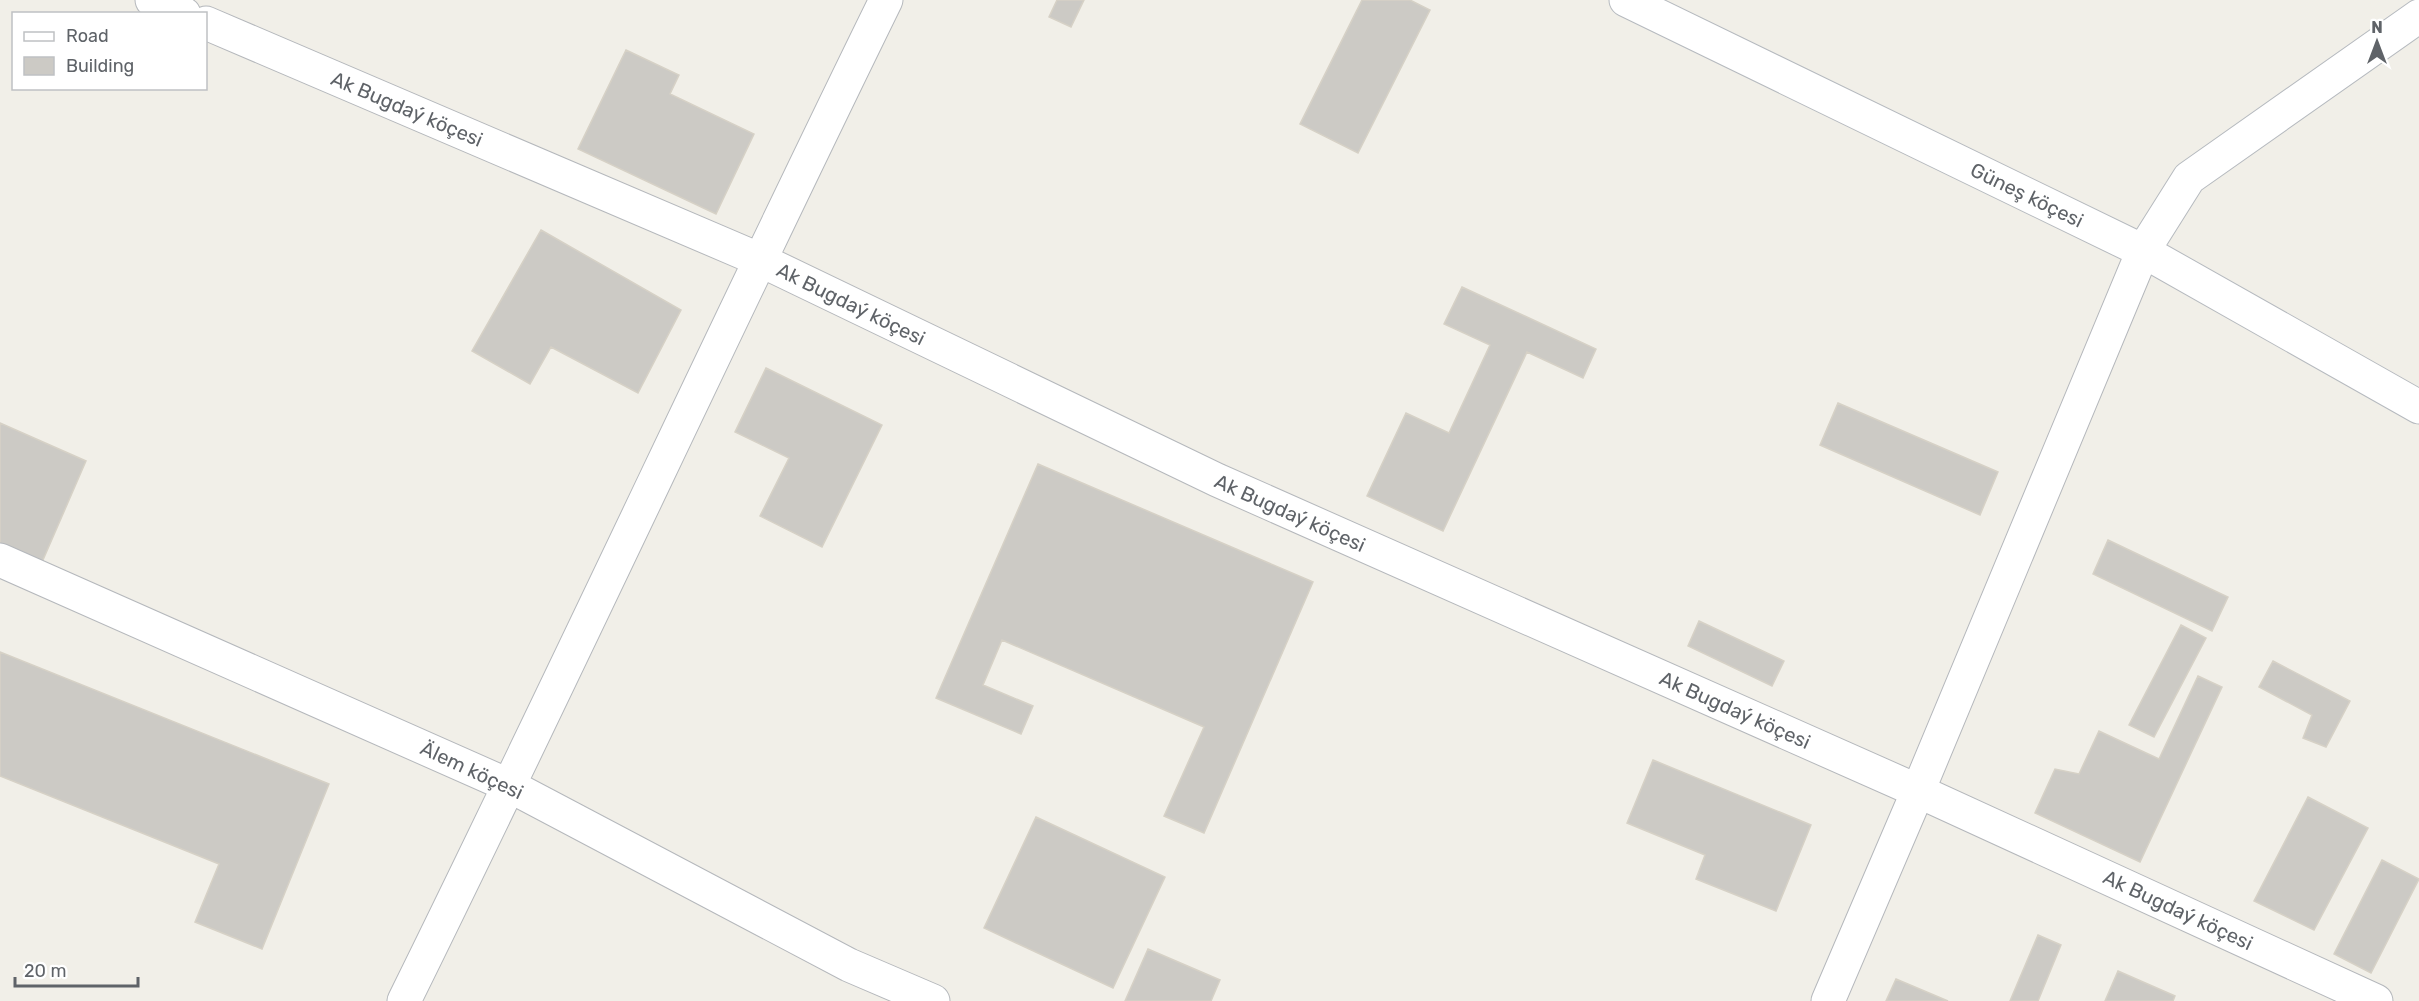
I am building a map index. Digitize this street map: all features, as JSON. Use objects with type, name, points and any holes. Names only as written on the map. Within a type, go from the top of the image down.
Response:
[{"type":"street","points":[[152,0],[179,12]]},
{"type":"street","points":[[404,1001],[510,786],[758,259],[886,0]]},
{"type":"street","name":"Güneş köçesi","points":[[1626,0],[2143,251],[2419,407]]},
{"type":"street","points":[[1828,1001],[2143,251],[2189,178],[2419,16]]},
{"type":"street","name":"Ak Bugdaý köçesi","points":[[207,23],[758,259],[1217,480],[1918,791],[2376,1001]]},
{"type":"street","name":"Älem köçesi","points":[[0,560],[510,786],[849,965],[933,1001]]},
{"type":"building","points":[[1057,0],[1084,0],[1071,27],[1049,17]]},
{"type":"building","points":[[1362,0],[1410,0],[1430,10],[1358,153],[1300,124]]},
{"type":"building","points":[[626,50],[679,75],[670,94],[754,134],[716,214],[578,149]]},
{"type":"building","points":[[541,230],[681,310],[638,393],[551,347],[530,384],[472,351]]},
{"type":"building","points":[[1462,287],[1596,349],[1583,378],[1527,352],[1443,531],[1367,496],[1406,413],[1449,433],[1490,345],[1444,324]]},
{"type":"building","points":[[766,368],[882,425],[822,547],[760,516],[789,458],[735,432]]},
{"type":"building","points":[[1838,403],[1998,472],[1980,515],[1820,445]]},
{"type":"building","points":[[0,423],[86,461],[36,576],[0,560]]},
{"type":"building","points":[[1038,464],[1313,582],[1204,833],[1164,816],[1204,727],[1002,640],[983,685],[1033,706],[1021,734],[936,698]]},
{"type":"building","points":[[2108,540],[2228,597],[2212,631],[2093,574]]},
{"type":"building","points":[[1699,621],[1784,661],[1772,686],[1688,646]]},
{"type":"building","points":[[2181,625],[2206,638],[2154,737],[2129,725]]},
{"type":"building","points":[[0,652],[329,784],[262,949],[195,922],[219,864],[0,776]]},
{"type":"building","points":[[2273,661],[2350,701],[2326,747],[2303,738],[2312,715],[2259,687]]},
{"type":"building","points":[[2198,676],[2222,687],[2140,862],[2035,813],[2055,769],[2079,774],[2099,731],[2159,759]]},
{"type":"building","points":[[1653,760],[1811,825],[1776,911],[1696,879],[1705,855],[1627,823]]},
{"type":"building","points":[[2308,797],[2368,828],[2314,930],[2254,901]]},
{"type":"building","points":[[1036,817],[1165,877],[1113,988],[984,928]]},
{"type":"building","points":[[2382,860],[2419,879],[2371,973],[2334,954]]},
{"type":"building","points":[[2038,935],[2061,945],[2038,1001],[2010,1001]]},
{"type":"building","points":[[1148,949],[1220,980],[1211,1001],[1125,1001]]},
{"type":"building","points":[[2118,971],[2175,996],[2173,1001],[2105,1001]]},
{"type":"building","points":[[1896,979],[1948,1001],[1886,1001]]}]
